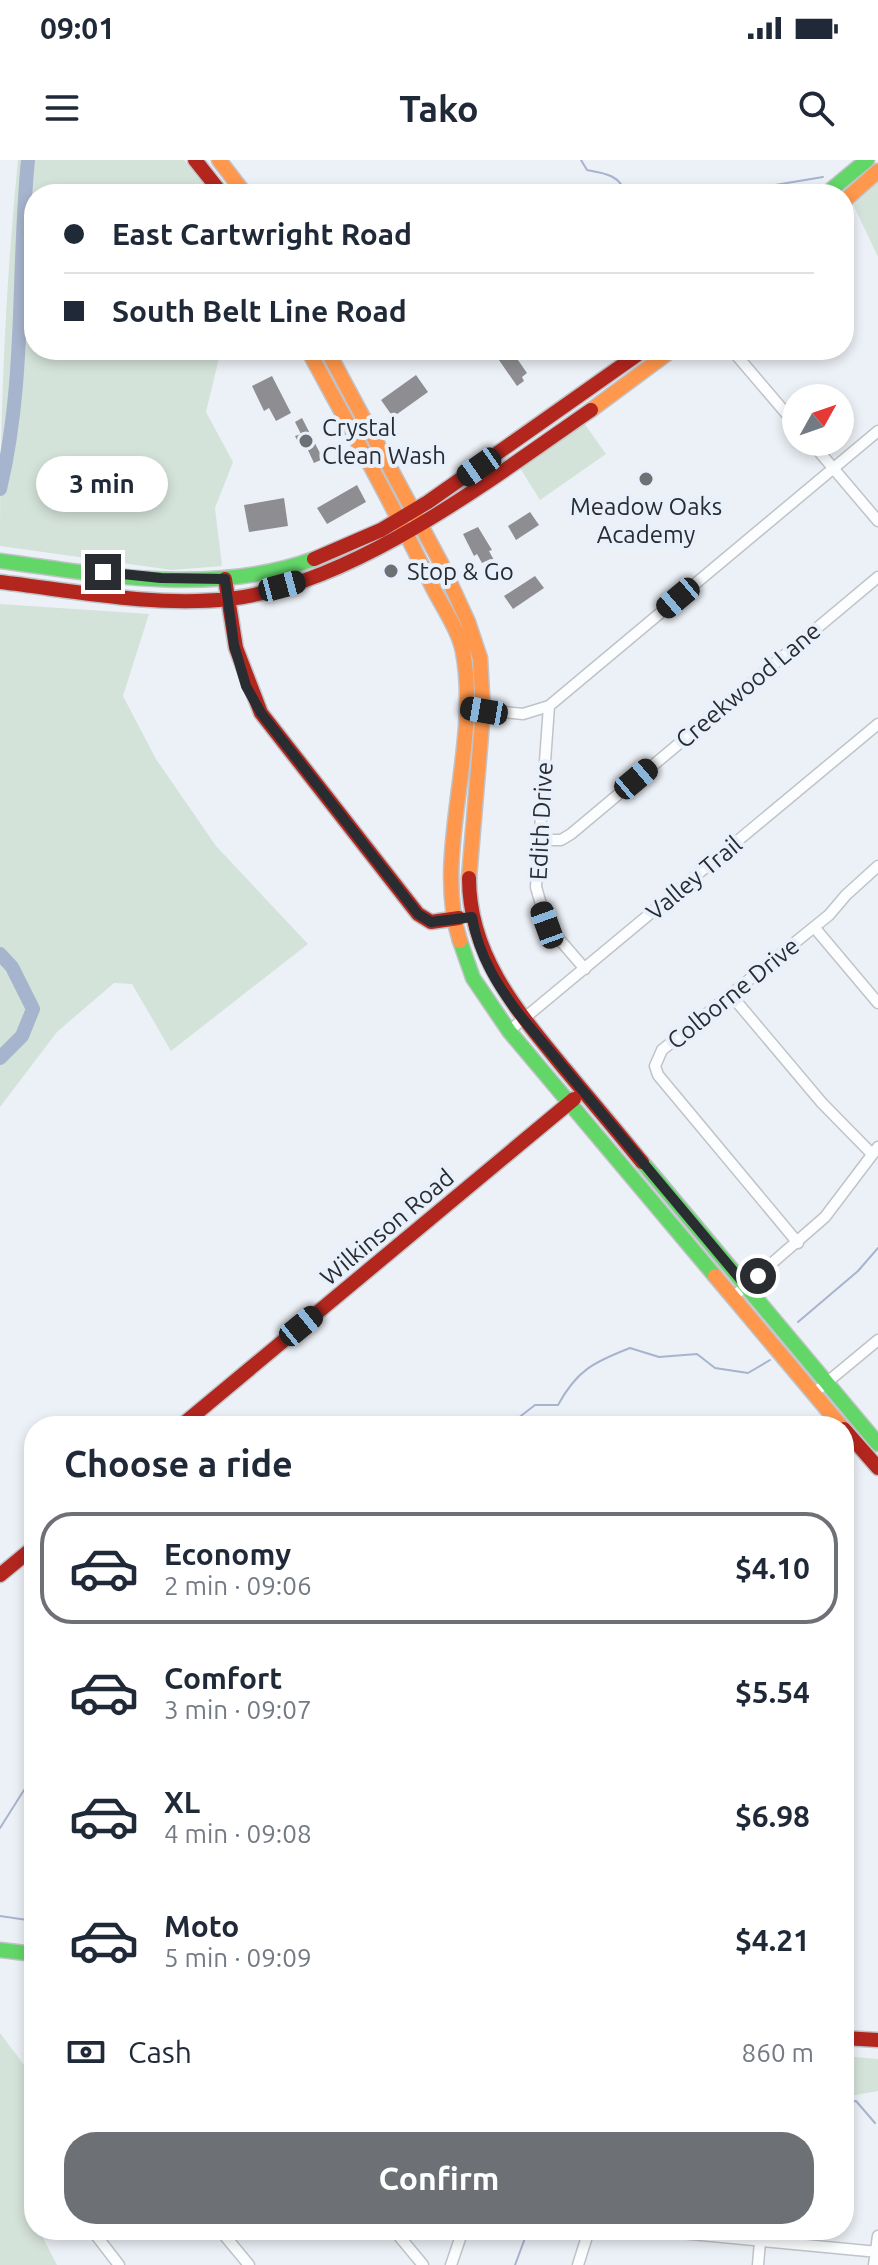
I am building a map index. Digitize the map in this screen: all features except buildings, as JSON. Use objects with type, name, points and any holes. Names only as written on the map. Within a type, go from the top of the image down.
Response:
[{"type":"main road","points":[[195,160],[214,184]]},
{"type":"main road","points":[[219,160],[237,184]]},
{"type":"main road","points":[[838,184],[867,160]]},
{"type":"main road","points":[[854,192],[878,171]]},
{"type":"main road","points":[[315,360],[403,526],[463,650],[466,708],[464,769],[452,857],[453,919],[473,978],[509,1031],[833,1416]]},
{"type":"main road","points":[[332,360],[422,524],[463,607],[481,660],[484,711],[470,844],[469,895],[475,935],[492,976],[523,1019],[878,1444]]},
{"type":"main road","points":[[0,582],[149,598],[227,599],[314,576],[380,549],[415,510],[630,360]]},
{"type":"main road","points":[[0,561],[161,578],[225,579],[282,569],[403,526],[422,524],[658,360]]},
{"type":"main road","points":[[507,467],[505,454],[540,424]]},
{"type":"main road","points":[[225,579],[234,645],[246,686],[261,713],[418,914],[431,922],[472,917]]},
{"type":"main road","name":"Wilkinson Road","points":[[193,1416],[583,1091]]},
{"type":"main road","points":[[854,1441],[878,1468]]},
{"type":"main road","points":[[0,1575],[24,1555]]},
{"type":"main road","points":[[0,1950],[24,1953]]},
{"type":"main road","points":[[854,2039],[878,2040]]},
{"type":"street","points":[[741,360],[782,409]]},
{"type":"street","points":[[466,708],[523,714],[549,706],[878,431]]},
{"type":"street","points":[[823,456],[878,521]]},
{"type":"street","name":"Creekwood Lane","points":[[538,840],[561,840],[571,834],[878,577]]},
{"type":"street","name":"Edith Drive","points":[[549,706],[536,887],[547,925],[585,969]]},
{"type":"street","name":"Valley Trail","points":[[509,1031],[878,724]]},
{"type":"street","name":"Colborne Drive","points":[[798,1243],[658,1075],[655,1066],[662,1050],[814,927],[878,866]]},
{"type":"street","points":[[814,927],[878,1003]]},
{"type":"street","points":[[731,995],[822,1103],[875,1150],[825,1217],[733,1297]]},
{"type":"street","points":[[814,1393],[878,1340]]},
{"type":"street","points":[[874,2265],[878,2236]]},
{"type":"street","points":[[100,2240],[119,2265]]},
{"type":"street","points":[[228,2240],[249,2265]]},
{"type":"street","points":[[402,2240],[423,2265]]},
{"type":"street","points":[[451,2265],[460,2240]]},
{"type":"street","points":[[578,2265],[586,2240]]},
{"type":"street","points":[[758,2265],[760,2240]]},
{"type":"street","points":[[796,2240],[876,2251]]},
{"type":"shaded area","points":[[18,160],[184,160],[203,184],[24,184],[24,360],[219,360],[206,412],[233,462],[215,508],[222,566],[172,570],[0,546],[4,353]]},
{"type":"shaded area","points":[[878,179],[878,257],[854,206],[854,200]]},
{"type":"shaded area","points":[[584,423],[606,454],[540,500],[520,468]]},
{"type":"shaded area","points":[[0,604],[149,614],[123,696],[156,759],[216,846],[308,944],[171,1051],[132,984],[114,983],[57,1032],[0,1107]]},
{"type":"shaded area","points":[[0,2033],[24,2065],[24,2240],[44,2240],[57,2265],[0,2265]]},
{"type":"shaded area","points":[[854,2057],[878,2059],[878,2091],[854,2095]]},
{"type":"waterway","points":[[26,184],[28,160]]},
{"type":"waterway","points":[[581,160],[587,170],[605,174],[621,184]]},
{"type":"waterway","points":[[781,184],[823,177]]},
{"type":"waterway","points":[[0,489],[14,408],[24,222]]},
{"type":"waterway","points":[[0,954],[12,967],[33,1009],[22,1036],[0,1058]]},
{"type":"waterway","points":[[798,1322],[858,1271],[878,1248]]},
{"type":"waterway","points":[[521,1416],[535,1405],[558,1405],[580,1375],[606,1358],[630,1348],[659,1357],[697,1354],[715,1368],[748,1373],[770,1360]]},
{"type":"waterway","points":[[0,1828],[24,1790]]},
{"type":"waterway","points":[[0,1916],[24,1920]]},
{"type":"waterway","points":[[854,2101],[875,2123]]},
{"type":"waterway","points":[[515,2265],[524,2240]]},
{"type":"traffic: fast","points":[[838,184],[867,160]]},
{"type":"traffic: fast","points":[[0,561],[118,576],[197,580],[237,577],[314,559]]},
{"type":"traffic: fast","points":[[460,941],[473,978],[509,1031],[715,1276]]},
{"type":"traffic: fast","points":[[642,1162],[878,1444]]},
{"type":"traffic: fast","points":[[0,1950],[24,1953]]},
{"type":"traffic: slow","points":[[219,160],[237,184]]},
{"type":"traffic: slow","points":[[854,192],[878,171]]},
{"type":"traffic: slow","points":[[313,360],[461,644],[467,687],[466,724],[451,873],[453,908],[460,941]]},
{"type":"traffic: slow","points":[[332,360],[441,563],[468,622],[480,658],[483,711],[469,878]]},
{"type":"traffic: slow","points":[[591,410],[658,360]]},
{"type":"traffic: slow","points":[[715,1276],[833,1416]]},
{"type":"traffic: jam","points":[[195,160],[214,184]]},
{"type":"traffic: jam","points":[[314,559],[381,530],[428,502],[630,360]]},
{"type":"traffic: jam","points":[[0,582],[172,601],[229,599],[276,590],[324,573],[419,525],[591,410]]},
{"type":"traffic: jam","points":[[225,579],[236,648],[261,713],[418,914],[431,922],[459,918]]},
{"type":"traffic: jam","points":[[469,878],[477,932],[513,1003],[642,1162]]},
{"type":"traffic: jam","points":[[193,1416],[574,1099]]},
{"type":"traffic: jam","points":[[854,1440],[878,1468]]},
{"type":"traffic: jam","points":[[0,1575],[24,1555]]},
{"type":"traffic: jam","points":[[854,2039],[878,2040]]},
{"type":"place","name":"Crystal Clean Wash","points":[[306,441]]},
{"type":"place","name":"Meadow Oaks Academy","points":[[646,479]]},
{"type":"place","name":"Stop & Go","points":[[391,571]]},
{"type":"route","points":[[103,572],[161,578],[225,579],[234,645],[246,686],[261,713],[293,756],[418,914],[431,922],[472,917],[475,935],[492,976],[523,1019],[746,1286],[758,1276]]}]
